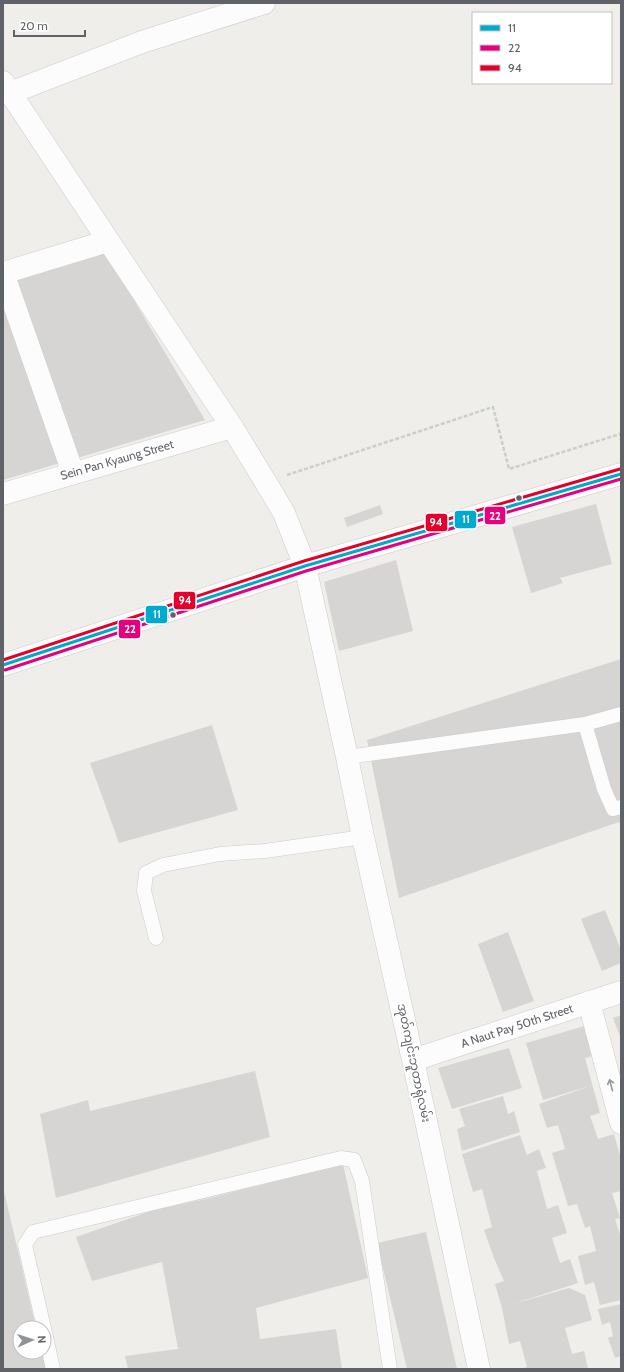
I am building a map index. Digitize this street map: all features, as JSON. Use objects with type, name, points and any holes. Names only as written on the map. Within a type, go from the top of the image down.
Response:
[{"type":"street","points":[[7,88],[142,42],[264,3]]},
{"type":"street","name":"အုတ်ကျင်းဘူတာရုံလမ်း","points":[[7,88],[232,427],[284,514],[305,566],[479,1369]]},
{"type":"street","points":[[73,473],[3,273],[108,241]]},
{"type":"street","name":"Sein Pan Kyaung Street","points":[[3,494],[232,427]]},
{"type":"street","points":[[3,665],[305,566],[621,474]]},
{"type":"street","name":"A Naut Pay 50th Street","points":[[413,1060],[621,992]]},
{"type":"street","points":[[589,1002],[621,1123]]},
{"type":"lane","points":[[347,757],[585,724],[621,714]]},
{"type":"lane","points":[[585,724],[604,789],[613,809],[621,808]]},
{"type":"lane","points":[[156,938],[144,891],[146,873],[162,865],[220,854],[265,851],[363,837]]},
{"type":"lane","points":[[42,1320],[25,1245],[33,1232],[342,1158],[354,1160],[362,1181],[390,1369]]},
{"type":"path","points":[[266,482],[493,407],[509,469],[620,434],[621,440]]},
{"type":"building","points":[[106,253],[205,420],[3,480],[3,284]]},
{"type":"building","points":[[596,504],[612,564],[560,578],[563,583],[531,593],[512,527]]},
{"type":"building","points":[[380,505],[383,514],[347,527],[344,518]]},
{"type":"building","points":[[396,560],[413,631],[339,651],[324,582]]},
{"type":"building","points":[[621,659],[621,827],[619,822],[399,898],[367,740]]},
{"type":"building","points":[[212,725],[238,810],[119,843],[90,763]]},
{"type":"building","points":[[605,910],[621,950],[621,963],[602,971],[581,919]]},
{"type":"building","points":[[508,932],[534,1001],[503,1012],[478,944]]},
{"type":"building","points":[[621,1015],[621,1039],[613,1018]]},
{"type":"building","points":[[588,1025],[596,1055],[585,1058],[600,1113],[590,1116],[598,1139],[614,1134],[621,1159],[621,1191],[612,1193],[620,1218],[615,1219],[621,1238],[621,1300],[600,1305],[594,1282],[585,1285],[578,1256],[596,1251],[590,1226],[585,1228],[577,1204],[568,1206],[552,1153],[565,1149],[558,1125],[547,1128],[539,1104],[590,1086],[543,1100],[526,1043]]},
{"type":"building","points":[[509,1048],[522,1088],[452,1109],[438,1068]]},
{"type":"building","points":[[255,1071],[270,1137],[56,1198],[40,1114],[88,1100],[90,1111]]},
{"type":"building","points":[[503,1096],[508,1114],[514,1111],[520,1132],[462,1151],[457,1129],[465,1126],[459,1109]]},
{"type":"building","points":[[520,1135],[527,1155],[539,1149],[546,1168],[537,1171],[547,1209],[558,1205],[567,1233],[552,1238],[560,1263],[570,1259],[578,1283],[513,1304],[569,1288],[585,1295],[592,1320],[565,1328],[572,1354],[584,1351],[588,1369],[520,1369],[527,1367],[520,1341],[509,1344],[502,1308],[495,1284],[504,1281],[484,1230],[492,1227],[482,1189],[473,1192],[462,1154]]},
{"type":"building","points":[[343,1164],[368,1278],[256,1308],[260,1339],[336,1329],[342,1369],[128,1369],[125,1356],[178,1349],[162,1262],[92,1281],[76,1237],[151,1211],[210,1198]]},
{"type":"building","points":[[3,1187],[34,1320],[12,1320],[12,1360],[44,1360],[46,1369],[3,1369]]},
{"type":"building","points":[[426,1232],[457,1369],[407,1369],[377,1243]]},
{"type":"building","points":[[621,1304],[621,1356],[615,1358],[608,1338],[613,1336],[610,1322],[602,1325],[598,1309]]},
{"type":"transit line","name":"94","points":[[3,660],[304,561],[620,469]]},
{"type":"transit line","name":"11","points":[[3,665],[305,566],[621,474]]},
{"type":"transit line","name":"22","points":[[5,670],[306,571],[621,479]]}]
